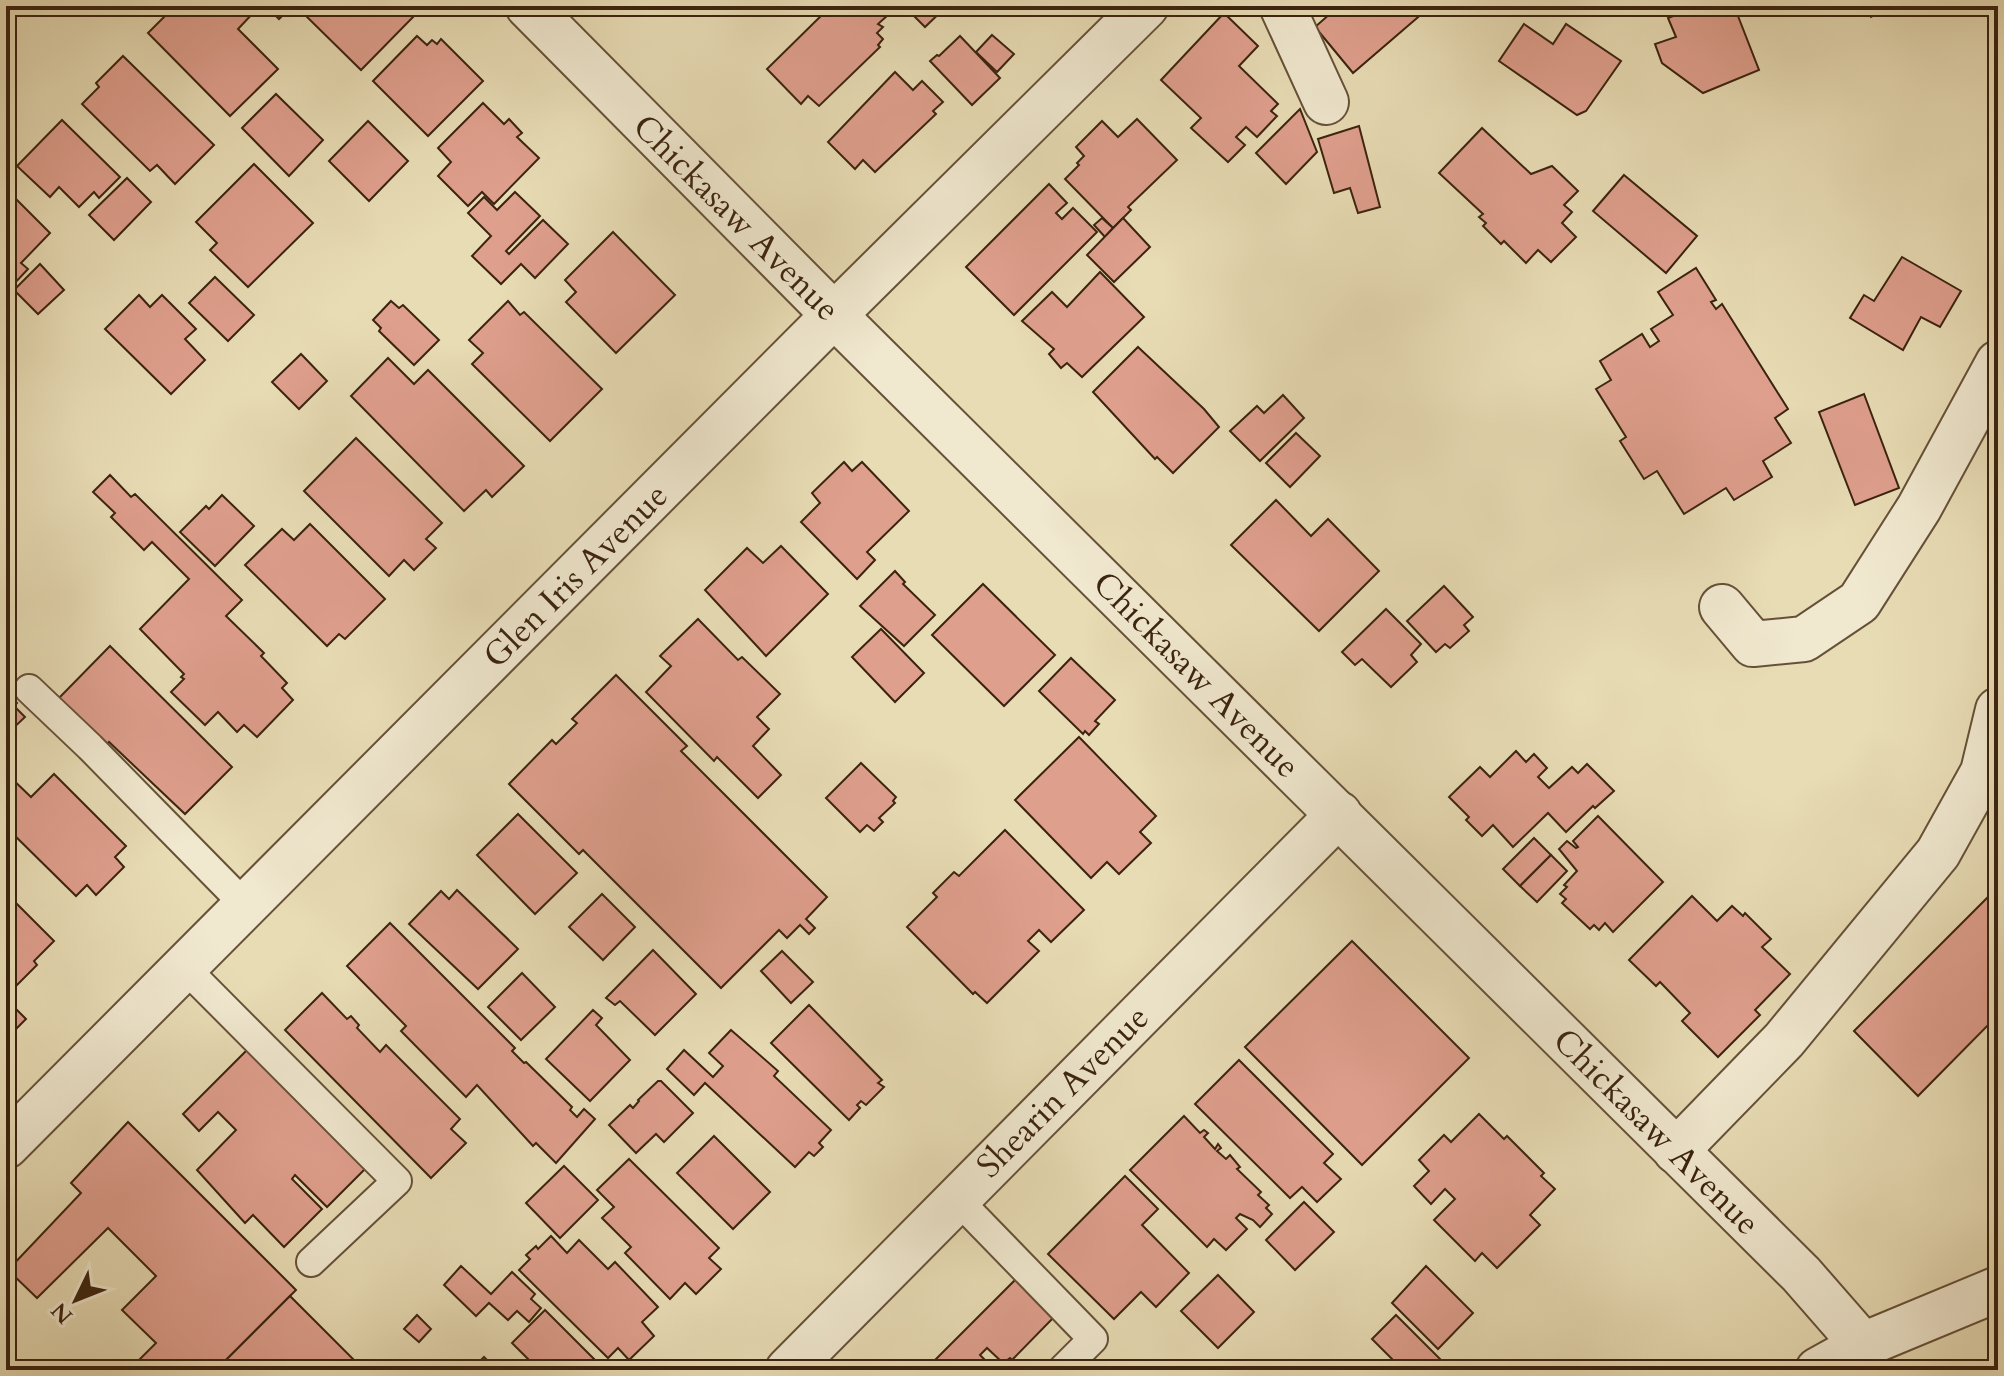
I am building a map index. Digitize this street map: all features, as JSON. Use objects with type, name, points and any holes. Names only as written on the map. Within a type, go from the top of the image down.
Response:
[{"type":"street","name":"Chickasaw Avenue","points":[[528,6],[834,315],[1801,1274],[1863,1345]]},
{"type":"street","name":"Glen Iris Avenue","points":[[6,1146],[1146,6]]},
{"type":"street","points":[[1282,6],[1326,102]]},
{"type":"street","points":[[1722,607],[1753,644],[1804,639],[1859,602],[1919,508],[1998,363]]},
{"type":"street","points":[[1676,1151],[1784,1040],[1938,853],[1983,772],[1998,710]]},
{"type":"street","name":"Shearin Avenue","points":[[788,1370],[1339,814]]},
{"type":"street","points":[[1818,1370],[1863,1345],[1998,1289]]},
{"type":"lane","points":[[29,689],[245,905]]},
{"type":"lane","points":[[184,967],[397,1181],[311,1262]]},
{"type":"lane","points":[[956,1198],[1093,1339],[1062,1370]]},
{"type":"building","points":[[175,6],[250,6],[255,11],[238,29],[278,69],[230,116],[148,33]]},
{"type":"building","points":[[266,6],[292,6],[279,19]]},
{"type":"building","points":[[313,6],[410,6],[417,13],[361,70],[305,15]]},
{"type":"building","points":[[831,6],[883,6],[889,14],[878,24],[883,27],[877,33],[883,39],[878,45],[880,47],[819,106],[808,96],[801,104],[767,69]]},
{"type":"building","points":[[904,6],[947,6],[925,27]]},
{"type":"building","points":[[1325,6],[1431,6],[1353,73],[1315,27],[1331,13]]},
{"type":"building","points":[[1584,6],[1610,6],[1586,14]]},
{"type":"building","points":[[1672,6],[1723,6],[1726,14],[1736,11],[1759,70],[1703,93],[1662,63],[1655,44],[1676,37],[1668,18],[1676,15]]},
{"type":"building","points":[[1865,6],[1891,6],[1871,17]]},
{"type":"building","points":[[1224,13],[1258,46],[1239,66],[1278,104],[1271,111],[1277,116],[1257,137],[1246,127],[1236,137],[1245,145],[1228,162],[1191,128],[1201,118],[1161,80]]},
{"type":"building","points":[[1524,24],[1553,44],[1566,24],[1621,61],[1586,111],[1577,115],[1499,61]]},
{"type":"building","points":[[992,35],[1014,54],[997,72],[976,52]]},
{"type":"building","points":[[417,36],[427,45],[432,40],[437,44],[441,39],[483,81],[428,136],[373,81]]},
{"type":"building","points":[[960,36],[1000,78],[972,105],[930,61]]},
{"type":"building","points":[[123,56],[214,145],[175,184],[157,165],[150,171],[82,104],[99,87],[96,83]]},
{"type":"building","points":[[895,72],[913,90],[922,81],[943,102],[933,111],[936,114],[875,172],[863,160],[855,169],[828,142]]},
{"type":"building","points":[[276,94],[323,140],[289,176],[242,128]]},
{"type":"building","points":[[483,103],[504,124],[509,119],[522,133],[517,137],[539,158],[494,204],[482,192],[468,206],[438,176],[451,162],[438,148]]},
{"type":"building","points":[[1300,109],[1317,152],[1286,184],[1256,153]]},
{"type":"building","points":[[1137,119],[1177,160],[1128,207],[1131,210],[1113,228],[1065,179],[1084,156],[1076,147],[1102,121],[1118,137]]},
{"type":"building","points":[[62,120],[120,177],[99,198],[94,192],[79,207],[59,187],[50,197],[17,166]]},
{"type":"building","points":[[368,121],[408,161],[369,201],[329,161]]},
{"type":"building","points":[[1359,126],[1380,207],[1358,213],[1350,188],[1334,193],[1318,139]]},
{"type":"building","points":[[1482,128],[1531,174],[1552,166],[1578,191],[1564,205],[1572,212],[1562,223],[1576,237],[1551,262],[1538,250],[1526,263],[1504,241],[1501,244],[1483,226],[1486,223],[1479,217],[1483,214],[1439,173]]},
{"type":"building","points":[[254,164],[313,223],[248,287],[210,250],[217,243],[196,222]]},
{"type":"building","points":[[1624,175],[1697,236],[1666,273],[1593,211]]},
{"type":"building","points":[[127,178],[151,202],[114,240],[89,215]]},
{"type":"building","points":[[1049,184],[1067,203],[1056,213],[1062,219],[1073,208],[1097,232],[1014,315],[966,267]]},
{"type":"building","points":[[515,192],[540,216],[506,251],[509,254],[543,220],[568,244],[535,278],[521,264],[501,284],[472,256],[491,236],[468,213],[484,197],[497,210]]},
{"type":"building","points":[[16,199],[50,233],[21,263],[28,269],[14,284],[6,282],[6,205],[8,207]]},
{"type":"building","points":[[1102,218],[1113,228],[1105,237],[1094,225]]},
{"type":"building","points":[[1123,218],[1150,247],[1114,282],[1087,255]]},
{"type":"building","points":[[613,232],[675,295],[616,353],[566,302],[576,292],[565,280]]},
{"type":"building","points":[[1902,257],[1961,291],[1940,327],[1921,317],[1903,350],[1850,318],[1864,295],[1874,301]]},
{"type":"building","points":[[40,264],[64,290],[38,314],[14,290]]},
{"type":"building","points":[[1696,268],[1716,300],[1711,302],[1716,309],[1722,304],[1788,409],[1775,418],[1791,443],[1763,461],[1772,477],[1734,500],[1726,488],[1684,514],[1657,471],[1644,479],[1620,441],[1626,437],[1596,389],[1611,380],[1600,361],[1642,334],[1650,347],[1659,341],[1651,329],[1673,315],[1658,292]]},
{"type":"building","points":[[1100,272],[1144,317],[1082,377],[1067,363],[1061,368],[1049,354],[1054,349],[1022,321],[1052,292],[1067,307]]},
{"type":"building","points":[[215,277],[254,315],[228,341],[189,303]]},
{"type":"building","points":[[139,295],[150,307],[162,295],[196,329],[185,339],[205,360],[171,394],[105,329]]},
{"type":"building","points":[[391,301],[399,308],[403,305],[439,340],[414,365],[379,331],[381,328],[373,320]]},
{"type":"building","points":[[508,301],[520,315],[524,312],[602,389],[550,441],[472,364],[483,353],[469,340]]},
{"type":"building","points":[[1138,347],[1219,427],[1173,473],[1157,457],[1155,459],[1093,392]]},
{"type":"building","points":[[301,354],[327,381],[299,409],[272,382]]},
{"type":"building","points":[[388,358],[414,384],[428,370],[524,466],[492,497],[486,490],[464,511],[351,396]]},
{"type":"building","points":[[1864,394],[1899,488],[1855,505],[1819,412]]},
{"type":"building","points":[[1283,395],[1304,418],[1260,461],[1230,431],[1257,406],[1264,413]]},
{"type":"building","points":[[1296,433],[1320,456],[1290,487],[1266,463]]},
{"type":"building","points":[[356,438],[442,523],[426,539],[436,548],[414,570],[404,560],[389,576],[304,491]]},
{"type":"building","points":[[844,462],[852,471],[862,462],[909,511],[867,552],[875,560],[857,579],[801,522],[820,503],[812,493]]},
{"type":"building","points":[[110,475],[131,497],[135,494],[242,600],[226,616],[264,653],[261,656],[287,683],[282,688],[293,700],[257,737],[244,725],[237,732],[218,712],[205,725],[171,692],[184,679],[181,677],[184,674],[140,629],[189,579],[152,542],[144,550],[111,517],[115,513],[93,492]]},
{"type":"building","points":[[222,495],[254,526],[215,566],[180,532]]},
{"type":"building","points":[[1276,500],[1311,536],[1328,519],[1379,571],[1319,631],[1231,545]]},
{"type":"building","points":[[310,524],[385,599],[345,639],[339,634],[327,646],[245,565],[282,529],[294,540]]},
{"type":"building","points":[[781,546],[828,594],[766,656],[705,590],[747,548],[763,563]]},
{"type":"building","points":[[895,571],[905,582],[903,584],[935,615],[904,646],[860,606]]},
{"type":"building","points":[[983,584],[1055,655],[1004,706],[932,635]]},
{"type":"building","points":[[1444,586],[1473,617],[1464,625],[1469,631],[1450,648],[1445,644],[1436,652],[1407,621]]},
{"type":"building","points":[[1386,609],[1421,644],[1411,655],[1417,662],[1391,687],[1362,659],[1355,665],[1342,652]]},
{"type":"building","points":[[698,619],[738,660],[742,657],[780,694],[757,717],[769,729],[753,746],[781,775],[758,798],[717,757],[714,761],[646,692],[671,666],[660,656]]},
{"type":"building","points":[[881,629],[924,673],[895,702],[852,657]]},
{"type":"building","points":[[110,646],[232,767],[185,814],[109,742],[105,746],[58,699]]},
{"type":"building","points":[[1071,658],[1115,700],[1095,721],[1099,724],[1089,735],[1085,731],[1083,734],[1039,691]]},
{"type":"building","points":[[616,675],[687,746],[681,751],[827,897],[806,919],[815,928],[809,934],[800,925],[787,938],[779,930],[721,988],[583,850],[579,854],[509,784],[552,740],[556,744],[577,723],[572,719]]},
{"type":"building","points":[[6,692],[25,717],[6,735]]},
{"type":"building","points":[[1079,737],[1156,816],[1140,832],[1151,843],[1119,874],[1107,862],[1091,878],[1015,800]]},
{"type":"building","points":[[1516,751],[1526,762],[1534,754],[1547,768],[1538,777],[1549,788],[1572,767],[1578,773],[1587,764],[1614,791],[1566,832],[1548,813],[1513,847],[1493,825],[1482,836],[1449,797],[1480,767],[1490,777]]},
{"type":"building","points":[[861,763],[896,797],[895,803],[879,818],[883,822],[874,831],[867,825],[860,832],[826,798]]},
{"type":"building","points":[[6,773],[31,797],[54,774],[126,846],[115,857],[124,867],[96,895],[87,885],[76,896],[6,827]]},
{"type":"building","points":[[518,814],[577,873],[535,914],[477,855]]},
{"type":"building","points":[[1598,816],[1663,882],[1613,932],[1605,923],[1599,930],[1594,925],[1590,929],[1562,903],[1566,899],[1560,894],[1577,871],[1559,849],[1567,841],[1578,847],[1573,841]]},
{"type":"building","points":[[1005,830],[1084,910],[1051,942],[1039,930],[1028,941],[1039,951],[987,1003],[975,992],[973,994],[907,927],[937,897],[933,893],[954,872],[959,876]]},
{"type":"building","points":[[1534,838],[1551,855],[1520,886],[1503,869]]},
{"type":"building","points":[[1551,855],[1567,871],[1537,902],[1520,886]]},
{"type":"building","points":[[1998,887],[1998,1015],[1918,1096],[1854,1031]]},
{"type":"building","points":[[457,890],[518,949],[478,989],[409,924],[441,891],[449,899]]},
{"type":"building","points":[[6,893],[54,941],[34,961],[37,965],[11,991],[6,985]]},
{"type":"building","points":[[602,894],[635,927],[603,960],[569,927]]},
{"type":"building","points":[[1692,896],[1717,921],[1732,906],[1743,916],[1745,913],[1771,939],[1762,947],[1790,974],[1755,1010],[1760,1015],[1718,1057],[1682,1021],[1690,1013],[1660,982],[1656,986],[1629,960]]},
{"type":"building","points":[[390,923],[515,1048],[512,1051],[572,1107],[570,1110],[577,1117],[584,1109],[595,1119],[556,1163],[536,1143],[533,1146],[477,1085],[466,1097],[401,1031],[406,1026],[347,966]]},
{"type":"building","points":[[1352,941],[1469,1058],[1362,1165],[1245,1047]]},
{"type":"building","points":[[653,950],[696,994],[655,1035],[620,1001],[615,1005],[606,998]]},
{"type":"building","points":[[782,951],[813,982],[791,1003],[761,971]]},
{"type":"building","points":[[522,973],[555,1007],[521,1040],[488,1007]]},
{"type":"building","points":[[322,993],[347,1019],[351,1016],[359,1025],[357,1028],[380,1052],[386,1045],[460,1119],[451,1129],[466,1143],[431,1178],[285,1030]]},
{"type":"building","points":[[6,999],[26,1019],[6,1039]]},
{"type":"building","points":[[809,1005],[882,1080],[878,1083],[884,1087],[866,1105],[861,1101],[857,1105],[860,1108],[849,1120],[771,1043]]},
{"type":"building","points":[[593,1010],[602,1018],[596,1025],[630,1060],[590,1101],[546,1059]]},
{"type":"building","points":[[731,1030],[778,1071],[774,1076],[831,1130],[819,1143],[823,1147],[814,1156],[809,1152],[795,1167],[705,1083],[694,1095],[667,1069],[684,1050],[713,1077],[723,1066],[709,1053]]},
{"type":"building","points":[[250,1047],[368,1166],[327,1207],[295,1175],[292,1179],[322,1209],[284,1247],[253,1215],[245,1223],[197,1170],[236,1130],[218,1112],[199,1131],[183,1114]]},
{"type":"building","points":[[1239,1060],[1333,1154],[1324,1163],[1341,1179],[1317,1202],[1302,1187],[1290,1198],[1195,1104]]},
{"type":"building","points":[[658,1081],[693,1113],[664,1142],[656,1134],[636,1153],[609,1125],[630,1105],[633,1108]]},
{"type":"building","points":[[1479,1114],[1504,1139],[1507,1136],[1544,1173],[1541,1176],[1555,1189],[1530,1215],[1540,1225],[1497,1268],[1482,1253],[1475,1261],[1434,1220],[1455,1199],[1445,1189],[1431,1204],[1414,1186],[1429,1171],[1419,1160],[1444,1135],[1451,1142]]},
{"type":"building","points":[[1184,1116],[1200,1133],[1204,1130],[1208,1133],[1204,1137],[1215,1149],[1218,1144],[1221,1148],[1217,1151],[1226,1159],[1230,1155],[1240,1167],[1237,1169],[1261,1192],[1258,1195],[1269,1205],[1266,1208],[1272,1214],[1260,1227],[1240,1214],[1236,1218],[1247,1229],[1226,1250],[1214,1239],[1207,1247],[1130,1170]]},
{"type":"building","points":[[128,1122],[296,1290],[216,1370],[129,1370],[156,1343],[122,1310],[156,1276],[108,1228],[37,1298],[8,1270],[81,1193],[71,1183]]},
{"type":"building","points":[[714,1136],[770,1192],[733,1229],[677,1173]]},
{"type":"building","points":[[629,1159],[719,1248],[709,1258],[721,1269],[696,1294],[685,1283],[670,1299],[625,1253],[631,1247],[602,1218],[614,1207],[597,1190]]},
{"type":"building","points":[[564,1166],[598,1200],[560,1238],[526,1203]]},
{"type":"building","points":[[1125,1176],[1158,1209],[1142,1225],[1189,1273],[1156,1307],[1141,1292],[1114,1319],[1048,1254]]},
{"type":"building","points":[[1304,1202],[1334,1232],[1295,1270],[1266,1240]]},
{"type":"building","points":[[551,1236],[567,1253],[579,1240],[608,1269],[615,1262],[658,1307],[642,1322],[654,1336],[629,1360],[618,1348],[608,1358],[519,1270],[530,1259],[526,1255],[536,1246],[538,1249]]},
{"type":"building","points":[[461,1266],[491,1294],[512,1272],[535,1294],[531,1299],[541,1308],[529,1322],[517,1311],[508,1320],[489,1303],[476,1316],[444,1285]]},
{"type":"building","points":[[1426,1266],[1473,1313],[1438,1349],[1392,1303]]},
{"type":"building","points":[[1218,1275],[1254,1312],[1218,1348],[1181,1311]]},
{"type":"building","points":[[1019,1276],[1057,1314],[1012,1360],[1010,1358],[1003,1363],[987,1348],[980,1355],[991,1366],[987,1370],[925,1370]]},
{"type":"building","points":[[290,1296],[359,1365],[354,1370],[216,1370]]},
{"type":"building","points":[[545,1310],[601,1366],[596,1370],[534,1370],[528,1364],[530,1361],[512,1343]]},
{"type":"building","points":[[417,1315],[431,1329],[419,1342],[404,1329]]},
{"type":"building","points":[[1396,1315],[1447,1366],[1443,1370],[1403,1370],[1372,1339]]},
{"type":"building","points":[[484,1357],[497,1370],[471,1370]]}]
